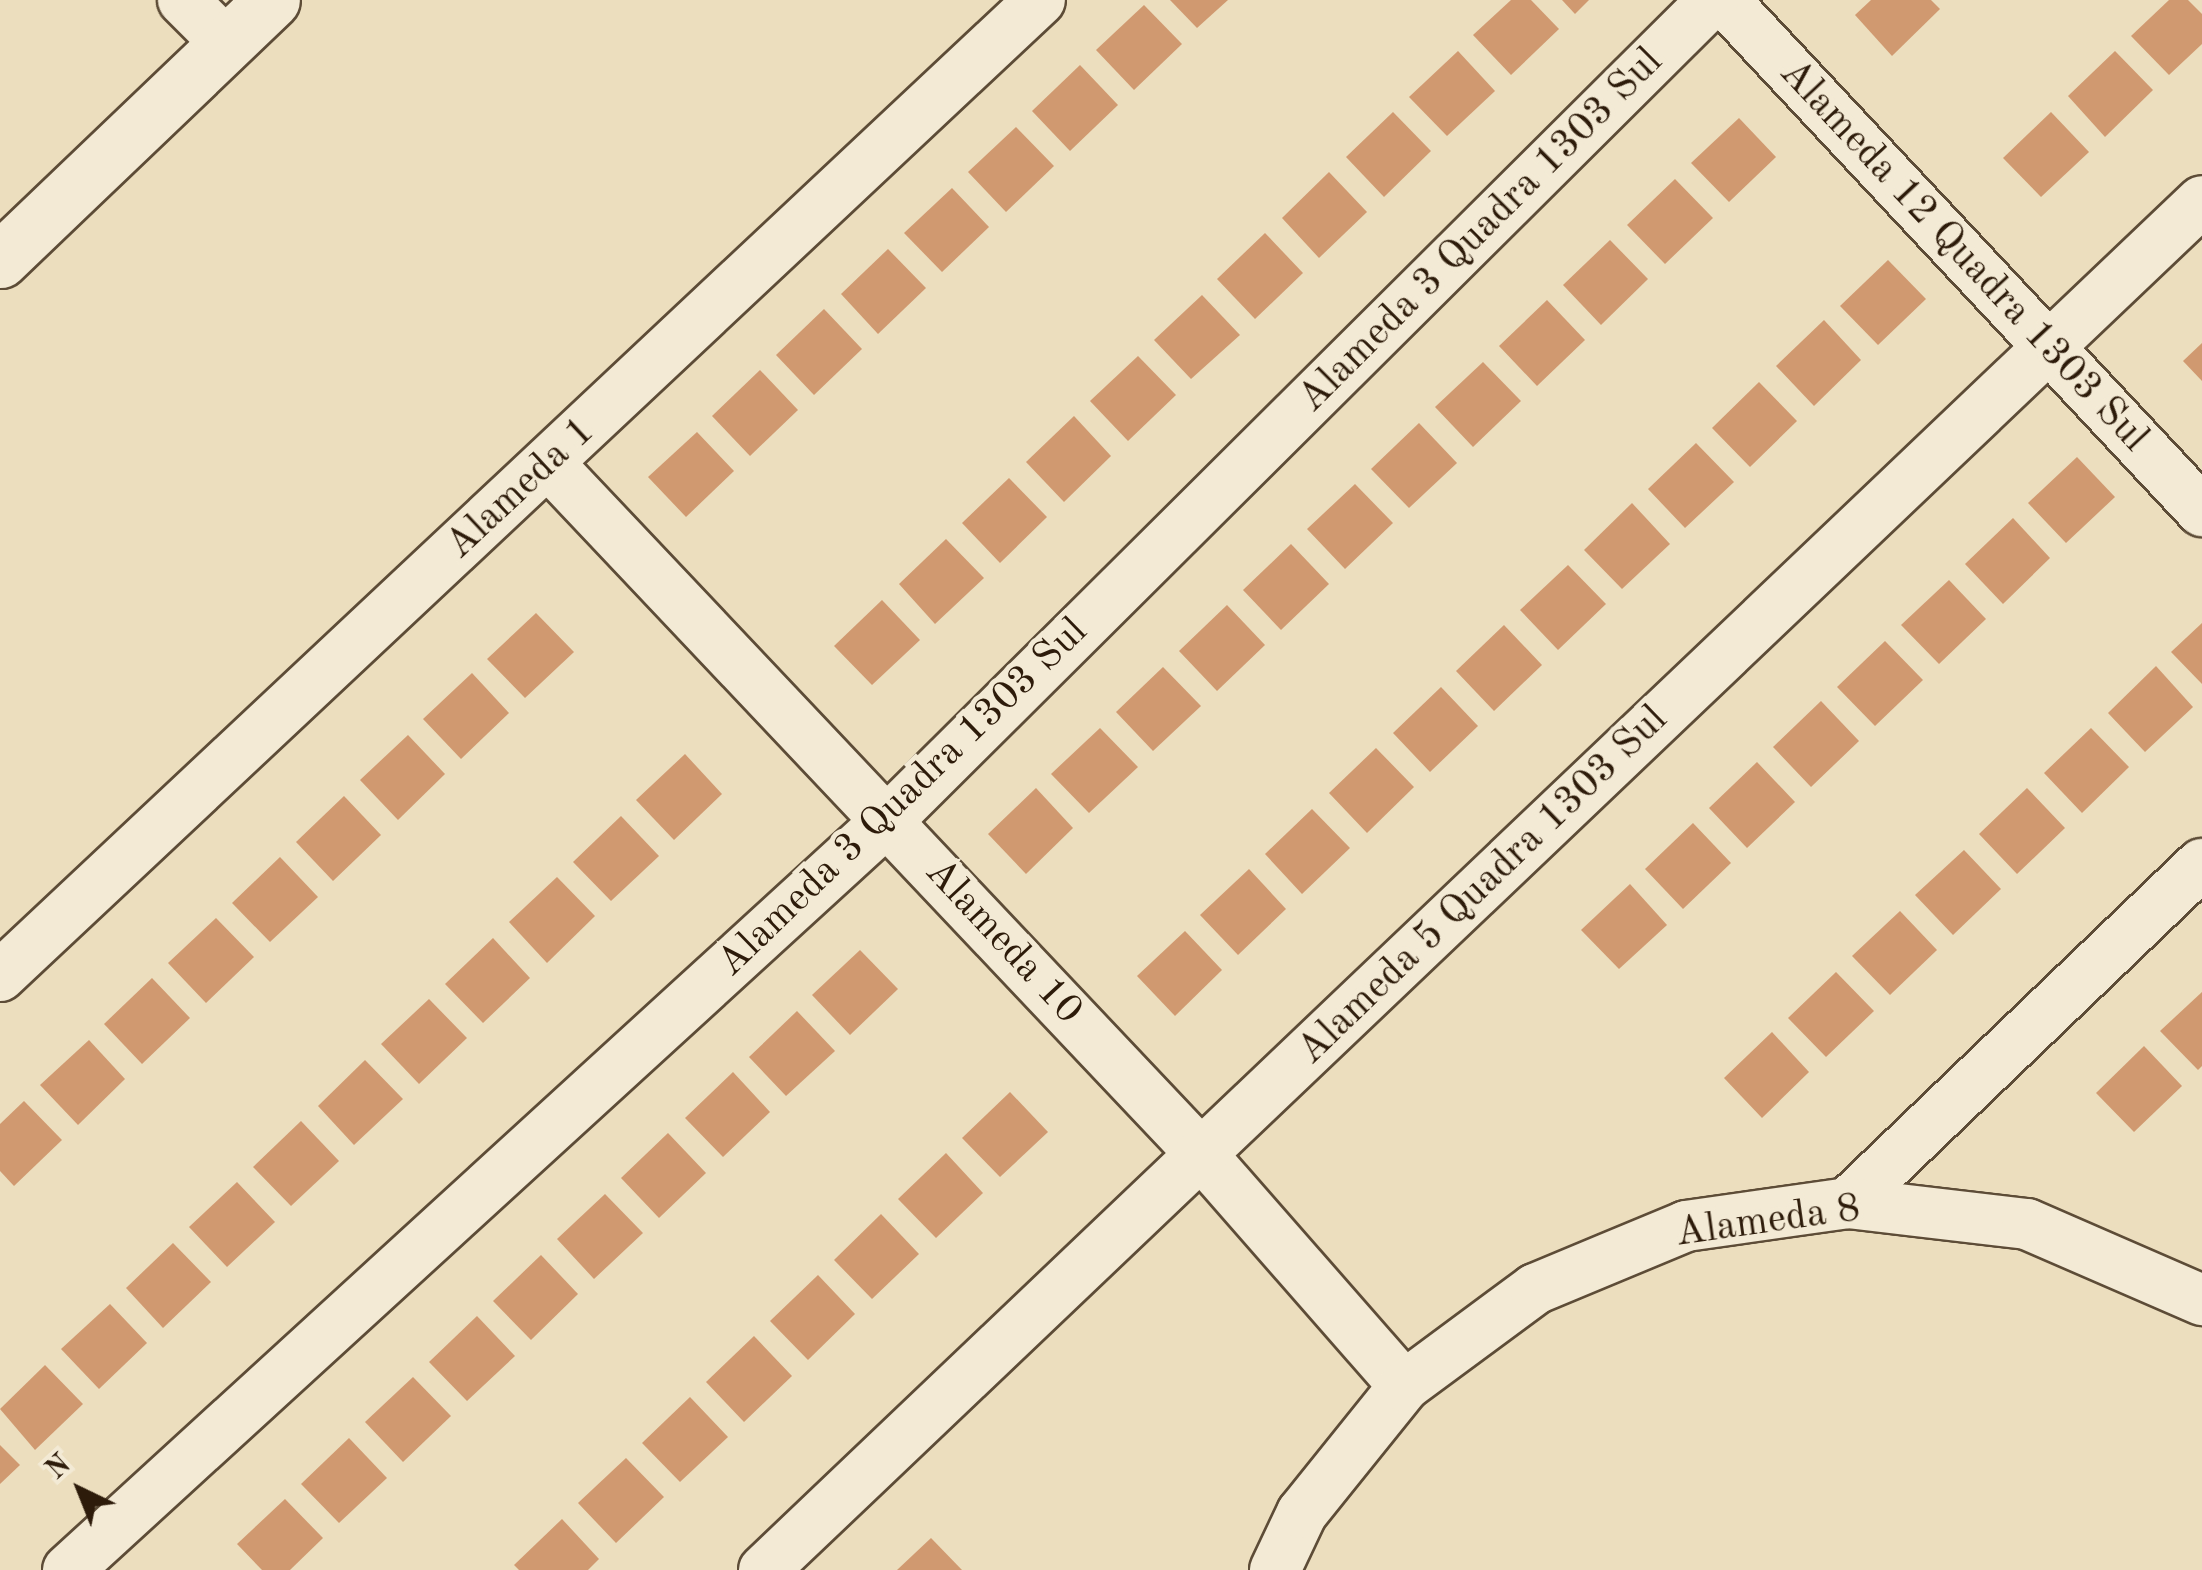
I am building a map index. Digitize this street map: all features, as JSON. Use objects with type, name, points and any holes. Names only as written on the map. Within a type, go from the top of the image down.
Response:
[{"type":"street","points":[[183,0],[227,44]]},
{"type":"street","points":[[0,260],[272,0]]},
{"type":"street","name":"Alameda 1","points":[[0,976],[1040,0]]},
{"type":"street","name":"Alameda 3 Quadra 1303 Sul","points":[[68,1570],[888,819],[1713,0]]},
{"type":"street","name":"Alameda 12 Quadra 1303 Sul","points":[[1724,0],[2202,511]]},
{"type":"street","name":"Alameda 5 Quadra 1303 Sul","points":[[764,1570],[2202,201]]},
{"type":"street","name":"Alameda 10","points":[[549,464],[1202,1155],[1404,1386]]},
{"type":"street","points":[[1848,1203],[2202,864]]},
{"type":"street","name":"Alameda 8","points":[[1275,1570],[1302,1513],[1404,1386],[1535,1288],[1686,1226],[1848,1203],[2027,1224],[2202,1300]]},
{"type":"building","points":[[1170,0],[1228,0],[1197,28]]},
{"type":"building","points":[[1511,0],[1531,0],[1559,29],[1511,75],[1473,35]]},
{"type":"building","points":[[1562,0],[1589,0],[1575,14]]},
{"type":"building","points":[[1871,0],[1931,0],[1940,9],[1892,56],[1855,15]]},
{"type":"building","points":[[2169,0],[2188,0],[2202,14],[2202,44],[2169,75],[2131,36]]},
{"type":"building","points":[[1144,5],[1182,44],[1134,90],[1096,50]]},
{"type":"building","points":[[1458,51],[1495,91],[1447,136],[1409,97]]},
{"type":"building","points":[[2115,51],[2153,90],[2105,137],[2068,96]]},
{"type":"building","points":[[1080,65],[1118,105],[1070,151],[1032,111]]},
{"type":"building","points":[[1393,112],[1431,151],[1384,197],[1346,157]]},
{"type":"building","points":[[2051,112],[2089,152],[2041,197],[2003,158]]},
{"type":"building","points":[[1739,118],[1776,157],[1729,202],[1691,163]]},
{"type":"building","points":[[1016,127],[1054,166],[1006,212],[968,172]]},
{"type":"building","points":[[1329,172],[1367,212],[1319,258],[1282,218]]},
{"type":"building","points":[[1675,179],[1713,218],[1665,264],[1627,225]]},
{"type":"building","points":[[952,188],[989,227],[942,272],[904,233]]},
{"type":"building","points":[[1265,233],[1303,273],[1255,319],[1217,279]]},
{"type":"building","points":[[1610,240],[1648,279],[1601,325],[1563,285]]},
{"type":"building","points":[[888,249],[926,288],[878,334],[841,294]]},
{"type":"building","points":[[1888,260],[1926,299],[1878,345],[1840,306]]},
{"type":"building","points":[[1202,295],[1240,335],[1191,379],[1154,340]]},
{"type":"building","points":[[1547,300],[1585,340],[1537,386],[1499,346]]},
{"type":"building","points":[[824,309],[862,349],[814,395],[776,355]]},
{"type":"building","points":[[1824,320],[1861,360],[1814,406],[1776,366]]},
{"type":"building","points":[[2202,343],[2202,381],[2183,361]]},
{"type":"building","points":[[1138,356],[1176,395],[1128,441],[1090,401]]},
{"type":"building","points":[[1483,362],[1521,401],[1473,447],[1435,407]]},
{"type":"building","points":[[760,370],[798,410],[750,456],[712,416]]},
{"type":"building","points":[[1759,382],[1797,421],[1750,467],[1712,428]]},
{"type":"building","points":[[1074,416],[1111,456],[1064,502],[1026,462]]},
{"type":"building","points":[[1419,423],[1457,463],[1409,508],[1371,469]]},
{"type":"building","points":[[697,432],[734,471],[686,517],[648,477]]},
{"type":"building","points":[[1696,443],[1734,482],[1685,528],[1648,489]]},
{"type":"building","points":[[2077,457],[2115,497],[2066,543],[2028,503]]},
{"type":"building","points":[[1009,478],[1047,517],[1000,563],[962,523]]},
{"type":"building","points":[[1355,484],[1393,523],[1345,569],[1307,529]]},
{"type":"building","points":[[1632,503],[1670,544],[1622,589],[1584,550]]},
{"type":"building","points":[[2013,518],[2050,558],[2003,604],[1965,564]]},
{"type":"building","points":[[946,539],[984,578],[935,624],[899,584]]},
{"type":"building","points":[[1291,544],[1329,584],[1281,630],[1243,590]]},
{"type":"building","points":[[1568,565],[1606,604],[1558,650],[1520,610]]},
{"type":"building","points":[[1949,580],[1986,619],[1939,664],[1901,625]]},
{"type":"building","points":[[882,600],[920,640],[872,685],[834,646]]},
{"type":"building","points":[[1227,605],[1265,645],[1217,691],[1179,651]]},
{"type":"building","points":[[536,613],[574,652],[525,698],[487,659]]},
{"type":"building","points":[[2202,623],[2202,684],[2171,652]]},
{"type":"building","points":[[1504,625],[1542,665],[1494,711],[1456,671]]},
{"type":"building","points":[[1885,641],[1923,680],[1875,726],[1837,687]]},
{"type":"building","points":[[2156,666],[2193,707],[2145,752],[2108,713]]},
{"type":"building","points":[[1163,667],[1201,706],[1153,751],[1116,712]]},
{"type":"building","points":[[472,673],[509,713],[461,759],[423,719]]},
{"type":"building","points":[[1441,687],[1478,726],[1430,772],[1393,733]]},
{"type":"building","points":[[1821,701],[1859,741],[1811,787],[1773,747]]},
{"type":"building","points":[[1100,728],[1138,767],[1089,813],[1051,774]]},
{"type":"building","points":[[2091,728],[2129,767],[2082,813],[2044,773]]},
{"type":"building","points":[[408,735],[445,774],[398,820],[360,780]]},
{"type":"building","points":[[1376,748],[1414,787],[1367,833],[1329,793]]},
{"type":"building","points":[[685,754],[722,794],[674,840],[636,800]]},
{"type":"building","points":[[1757,762],[1795,802],[1747,848],[1709,808]]},
{"type":"building","points":[[1036,788],[1073,828],[1026,874],[988,834]]},
{"type":"building","points":[[2027,788],[2065,828],[2017,874],[1979,834]]},
{"type":"building","points":[[344,796],[381,835],[333,881],[296,842]]},
{"type":"building","points":[[1312,809],[1350,848],[1302,894],[1265,854]]},
{"type":"building","points":[[621,816],[659,856],[611,901],[573,862]]},
{"type":"building","points":[[1693,823],[1731,863],[1683,909],[1645,869]]},
{"type":"building","points":[[1964,850],[2001,889],[1953,935],[1915,895]]},
{"type":"building","points":[[280,857],[318,897],[270,942],[232,903]]},
{"type":"building","points":[[1249,869],[1286,909],[1238,955],[1200,915]]},
{"type":"building","points":[[557,877],[595,916],[547,963],[509,922]]},
{"type":"building","points":[[1630,884],[1667,925],[1619,969],[1581,930]]},
{"type":"building","points":[[1900,911],[1937,950],[1890,995],[1852,956]]},
{"type":"building","points":[[216,918],[254,957],[206,1003],[168,963]]},
{"type":"building","points":[[1185,931],[1222,970],[1175,1016],[1137,976]]},
{"type":"building","points":[[493,938],[530,978],[483,1023],[445,984]]},
{"type":"building","points":[[860,950],[898,989],[850,1035],[812,995]]},
{"type":"building","points":[[1836,972],[1874,1011],[1826,1057],[1788,1018]]},
{"type":"building","points":[[152,978],[190,1018],[142,1064],[104,1024]]},
{"type":"building","points":[[2202,992],[2202,1066],[2198,1070],[2160,1031]]},
{"type":"building","points":[[429,999],[467,1038],[419,1084],[381,1044]]},
{"type":"building","points":[[797,1011],[835,1051],[786,1096],[749,1057]]},
{"type":"building","points":[[1772,1032],[1809,1072],[1762,1118],[1724,1078]]},
{"type":"building","points":[[89,1040],[125,1079],[78,1125],[40,1085]]},
{"type":"building","points":[[2144,1046],[2182,1086],[2134,1132],[2096,1093]]},
{"type":"building","points":[[365,1060],[403,1099],[354,1145],[318,1106]]},
{"type":"building","points":[[733,1072],[770,1112],[723,1157],[685,1118]]},
{"type":"building","points":[[1010,1092],[1048,1132],[1000,1177],[962,1138]]},
{"type":"building","points":[[24,1101],[62,1140],[14,1186],[0,1171],[0,1124]]},
{"type":"building","points":[[301,1121],[339,1161],[291,1206],[253,1167]]},
{"type":"building","points":[[668,1133],[706,1173],[659,1218],[621,1178]]},
{"type":"building","points":[[946,1153],[983,1193],[936,1238],[898,1199]]},
{"type":"building","points":[[237,1182],[275,1222],[227,1267],[189,1227]]},
{"type":"building","points":[[605,1194],[643,1233],[594,1279],[557,1239]]},
{"type":"building","points":[[881,1214],[919,1254],[872,1299],[834,1260]]},
{"type":"building","points":[[173,1243],[211,1282],[163,1328],[126,1288]]},
{"type":"building","points":[[541,1255],[578,1294],[531,1340],[493,1301]]},
{"type":"building","points":[[818,1275],[855,1314],[808,1360],[770,1321]]},
{"type":"building","points":[[110,1304],[147,1343],[99,1389],[61,1349]]},
{"type":"building","points":[[477,1316],[515,1356],[467,1401],[429,1362]]},
{"type":"building","points":[[754,1336],[792,1376],[744,1422],[706,1382]]},
{"type":"building","points":[[45,1365],[83,1404],[35,1450],[0,1409]]},
{"type":"building","points":[[413,1377],[451,1416],[403,1462],[365,1422]]},
{"type":"building","points":[[690,1397],[728,1437],[680,1482],[642,1443]]},
{"type":"building","points":[[349,1438],[387,1478],[339,1523],[301,1484]]},
{"type":"building","points":[[0,1445],[20,1465],[0,1484]]},
{"type":"building","points":[[626,1458],[664,1497],[616,1543],[578,1503]]},
{"type":"building","points":[[285,1499],[323,1538],[290,1570],[262,1570],[237,1544]]},
{"type":"building","points":[[562,1519],[599,1559],[588,1570],[519,1570],[514,1565]]},
{"type":"building","points":[[931,1538],[962,1570],[897,1570]]}]
